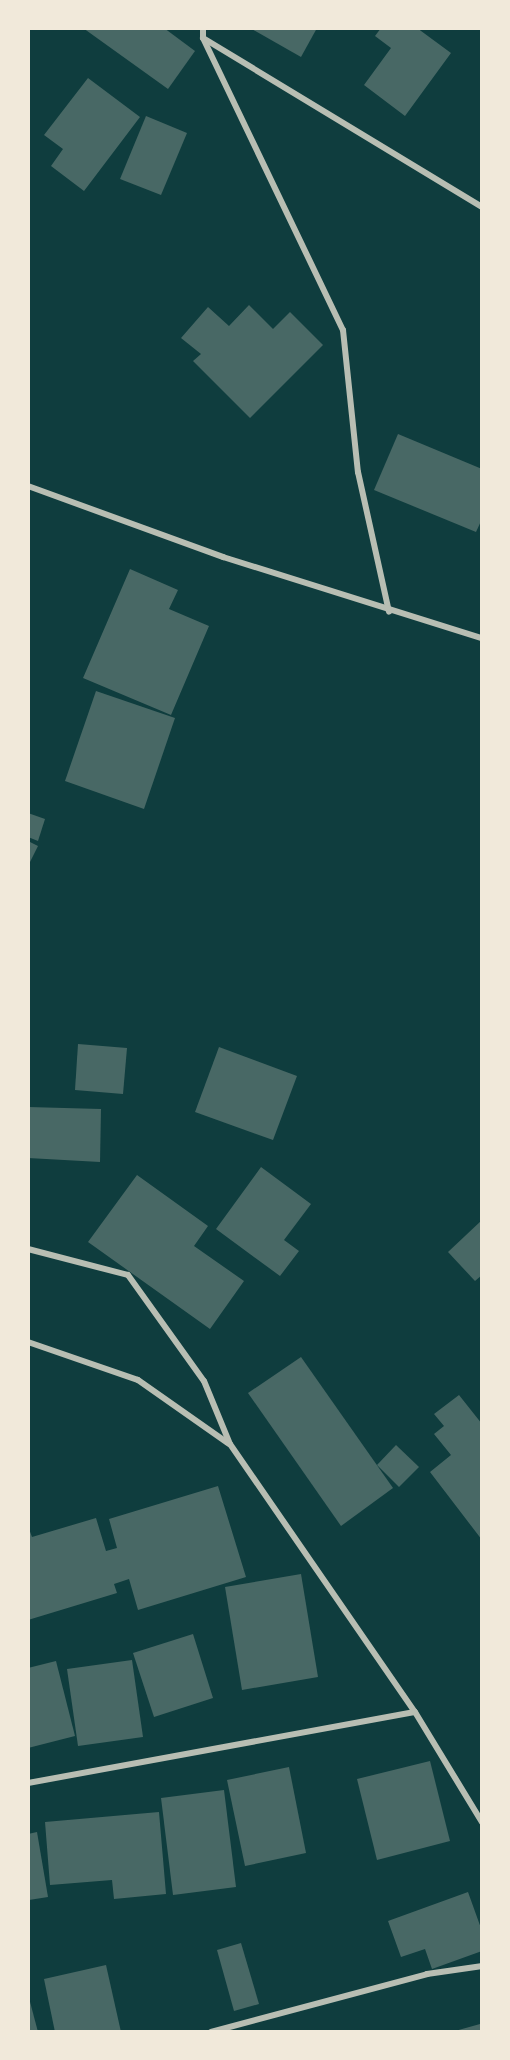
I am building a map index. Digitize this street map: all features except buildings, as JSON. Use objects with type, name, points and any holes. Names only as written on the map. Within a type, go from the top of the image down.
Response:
[{"type":"street","points":[[203,28],[203,38],[343,330],[358,472],[389,612]]},
{"type":"street","points":[[203,38],[482,207]]},
{"type":"street","points":[[28,486],[389,612],[482,638]]},
{"type":"street","points":[[28,1249],[128,1275],[204,1381],[230,1444],[415,1712],[482,1822]]},
{"type":"street","points":[[28,1342],[138,1380],[230,1444]]},
{"type":"street","points":[[28,1783],[415,1712]]},
{"type":"street","points":[[211,2031],[427,1974],[482,1966]]}]
